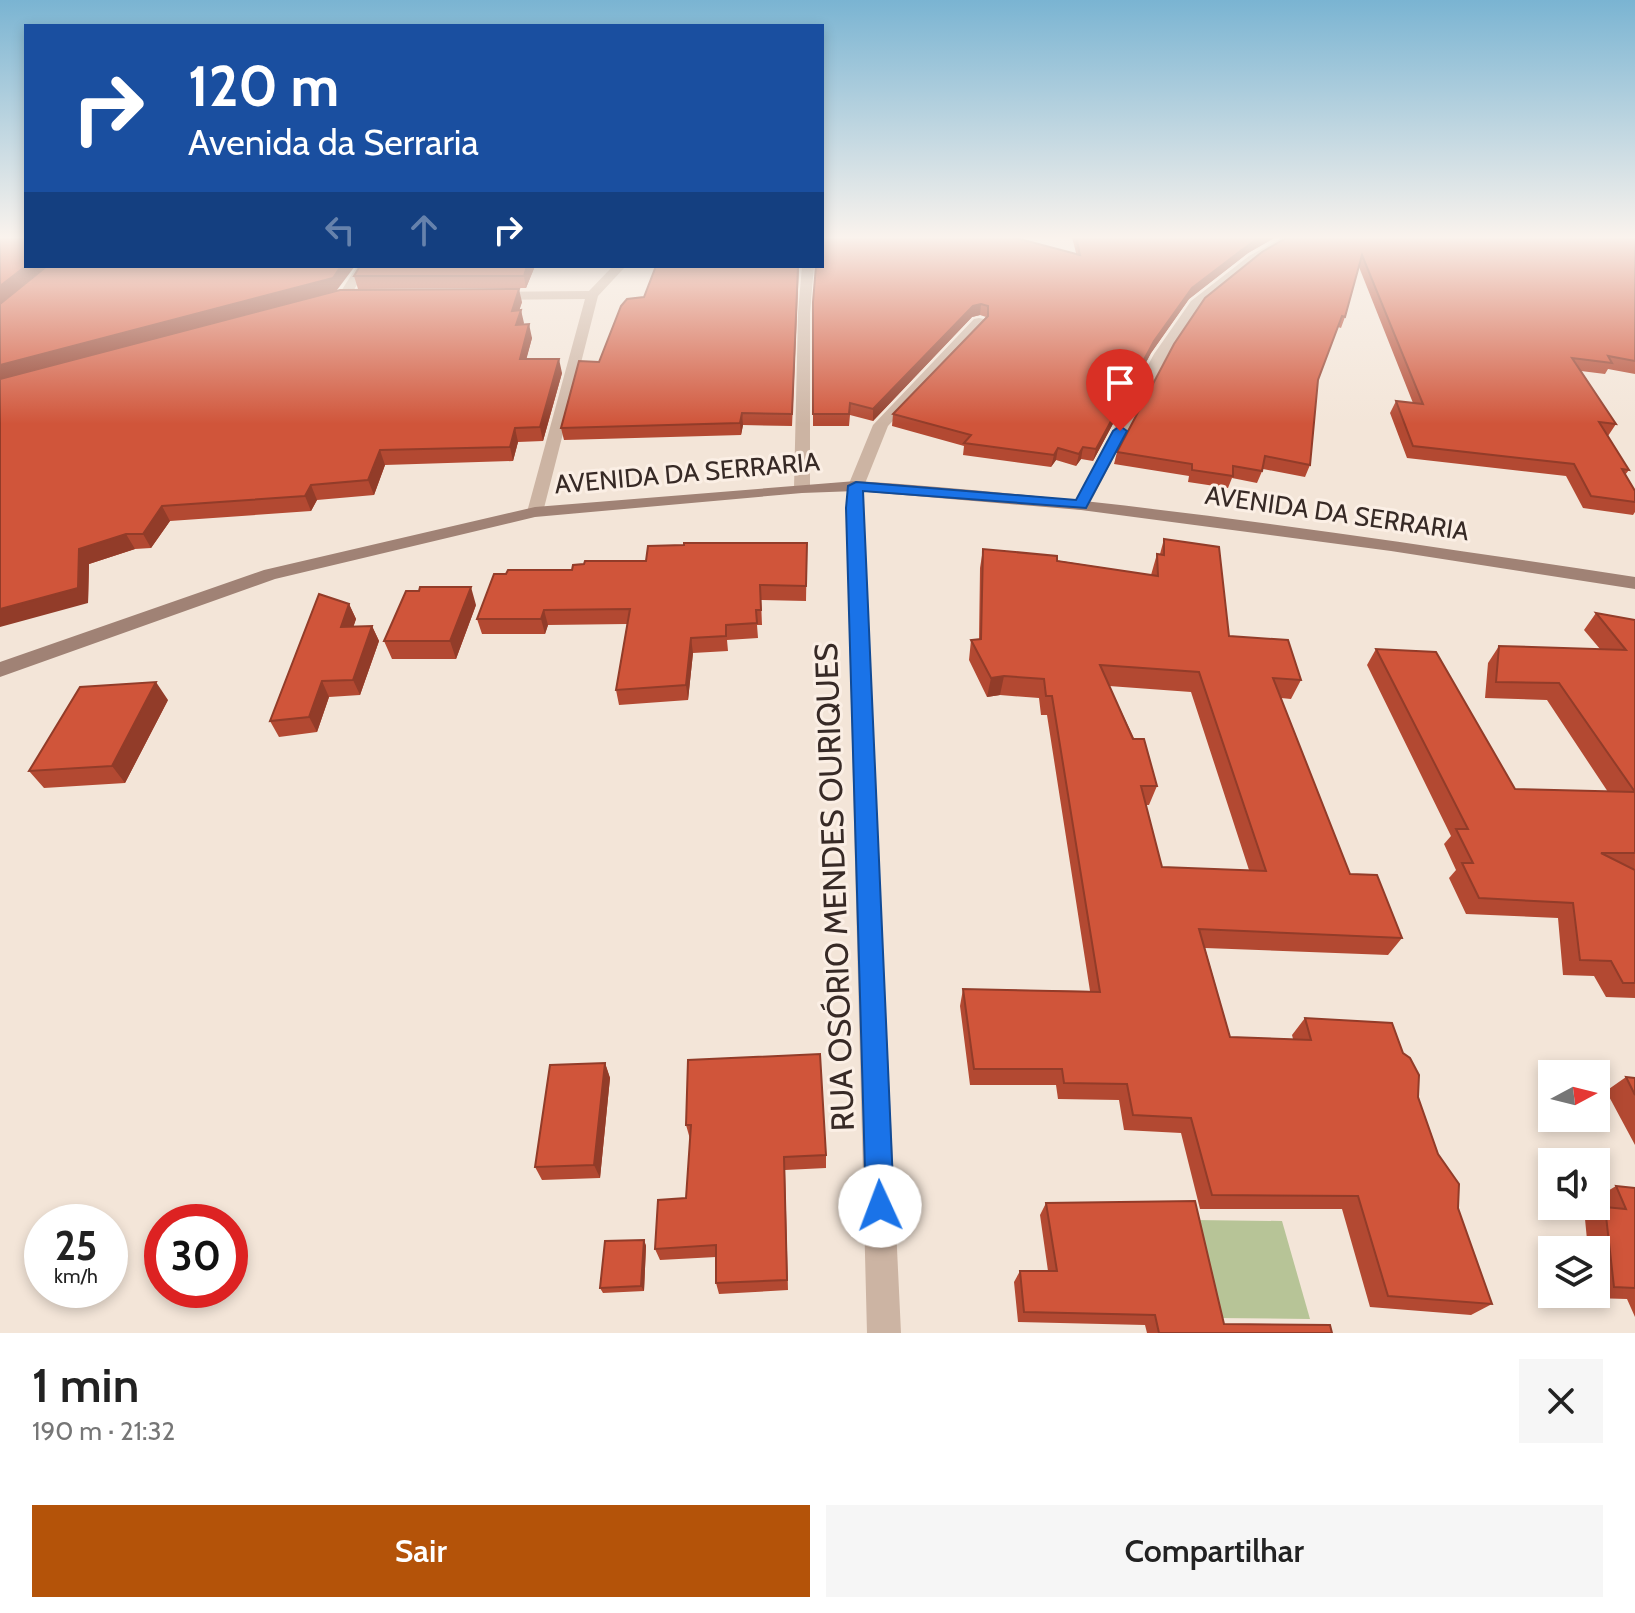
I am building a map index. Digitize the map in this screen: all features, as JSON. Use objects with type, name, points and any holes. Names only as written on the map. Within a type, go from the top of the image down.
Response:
[{"type":"main road","name":"AVENIDA DA SERRARIA","points":[[0,670],[270,574],[535,512],[802,488],[856,486],[1081,505],[1391,546],[1635,583]]},
{"type":"street","points":[[330,300],[334,299]]},
{"type":"street","points":[[535,512],[591,299]]},
{"type":"street","points":[[802,488],[805,299]]},
{"type":"street","points":[[1081,505],[1161,354],[1201,299]]},
{"type":"street","points":[[856,486],[881,425],[979,322]]},
{"type":"street","name":"RUA OSÓRIO MENDES OURIQUES","points":[[856,486],[854,508],[884,1333]]},
{"type":"green space","points":[[1194,1220],[1282,1221],[1310,1319],[1216,1318]]},
{"type":"building","points":[[6,299],[252,299],[0,365],[0,304]]},
{"type":"building","points":[[305,299],[516,299],[512,311],[521,310],[516,325],[529,324],[520,359],[559,359],[540,427],[515,428],[510,447],[380,450],[368,480],[311,485],[305,496],[162,506],[143,534],[126,534],[79,549],[78,588],[0,609],[0,379]]},
{"type":"building","points":[[627,299],[797,299],[792,414],[742,413],[740,423],[561,428],[579,361],[599,362],[621,306]]},
{"type":"building","points":[[813,299],[1184,299],[1154,341],[1096,449],[1083,447],[1079,454],[1058,448],[1054,455],[964,443],[971,435],[893,414],[988,316],[988,306],[981,304],[973,306],[873,409],[850,403],[849,414],[813,414]]},
{"type":"building","points":[[1204,299],[1350,299],[1318,380],[1310,465],[1265,456],[1262,471],[1233,466],[1233,476],[1192,470],[1192,464],[1117,452],[1174,344]]},
{"type":"building","points":[[1380,299],[1635,299],[1635,361],[1608,356],[1612,363],[1572,358],[1616,424],[1599,422],[1629,470],[1622,469],[1635,491],[1635,502],[1591,496],[1574,464],[1413,446],[1396,401],[1423,404]]},
{"type":"building","points":[[1164,539],[1219,547],[1229,636],[1288,640],[1301,680],[1273,678],[1350,874],[1377,875],[1402,938],[1199,929],[1230,1037],[1311,1040],[1305,1018],[1392,1023],[1403,1053],[1410,1058],[1419,1075],[1418,1097],[1438,1154],[1459,1184],[1458,1208],[1492,1304],[1388,1296],[1358,1196],[1212,1195],[1191,1118],[1133,1115],[1127,1084],[1064,1083],[1062,1069],[974,1069],[963,989],[1100,992],[1052,696],[1046,696],[1044,679],[991,678],[971,640],[981,639],[983,549],[1057,556],[1057,561],[1158,576],[1157,554],[1164,555]],"holes":[[[1100,665],[1199,672],[1266,871],[1162,867],[1141,786],[1157,786],[1144,739],[1133,739]]]},
{"type":"building","points":[[807,543],[806,586],[760,585],[761,610],[756,610],[757,623],[726,625],[726,636],[691,638],[686,685],[616,690],[630,609],[544,610],[541,619],[477,619],[494,574],[506,574],[508,570],[572,570],[573,565],[584,564],[585,561],[646,561],[648,546]]},
{"type":"building","points":[[420,587],[471,587],[450,641],[384,641],[406,591],[419,591]]},
{"type":"building","points":[[319,594],[349,604],[341,627],[372,626],[353,680],[322,681],[309,717],[270,721]]},
{"type":"building","points":[[1596,613],[1635,620],[1635,792],[1559,683],[1496,682],[1499,646],[1626,650]]},
{"type":"building","points":[[1376,649],[1436,652],[1515,789],[1635,792],[1635,853],[1601,853],[1635,870],[1635,983],[1623,983],[1611,961],[1580,960],[1573,903],[1479,898],[1462,863],[1473,863],[1456,829],[1468,829]]},
{"type":"building","points":[[156,682],[112,766],[29,771],[80,687]]},
{"type":"building","points":[[820,1054],[826,1155],[784,1157],[787,1280],[716,1283],[716,1245],[655,1249],[658,1200],[686,1198],[691,1125],[686,1125],[688,1060]]},
{"type":"building","points":[[605,1063],[594,1165],[535,1167],[550,1065]]},
{"type":"building","points":[[1626,1077],[1635,1078],[1635,1095]]},
{"type":"building","points":[[1616,1186],[1635,1188],[1635,1288],[1614,1287],[1606,1220],[1610,1220],[1610,1207],[1626,1209]]},
{"type":"building","points":[[1195,1201],[1224,1324],[1330,1325],[1332,1333],[1159,1333],[1155,1315],[1024,1312],[1020,1271],[1057,1271],[1046,1203]]},
{"type":"building","points":[[644,1240],[641,1286],[600,1288],[605,1241]]},
{"type":"route","points":[[880,1206],[854,508],[856,486],[1081,505],[1120,431]]}]
